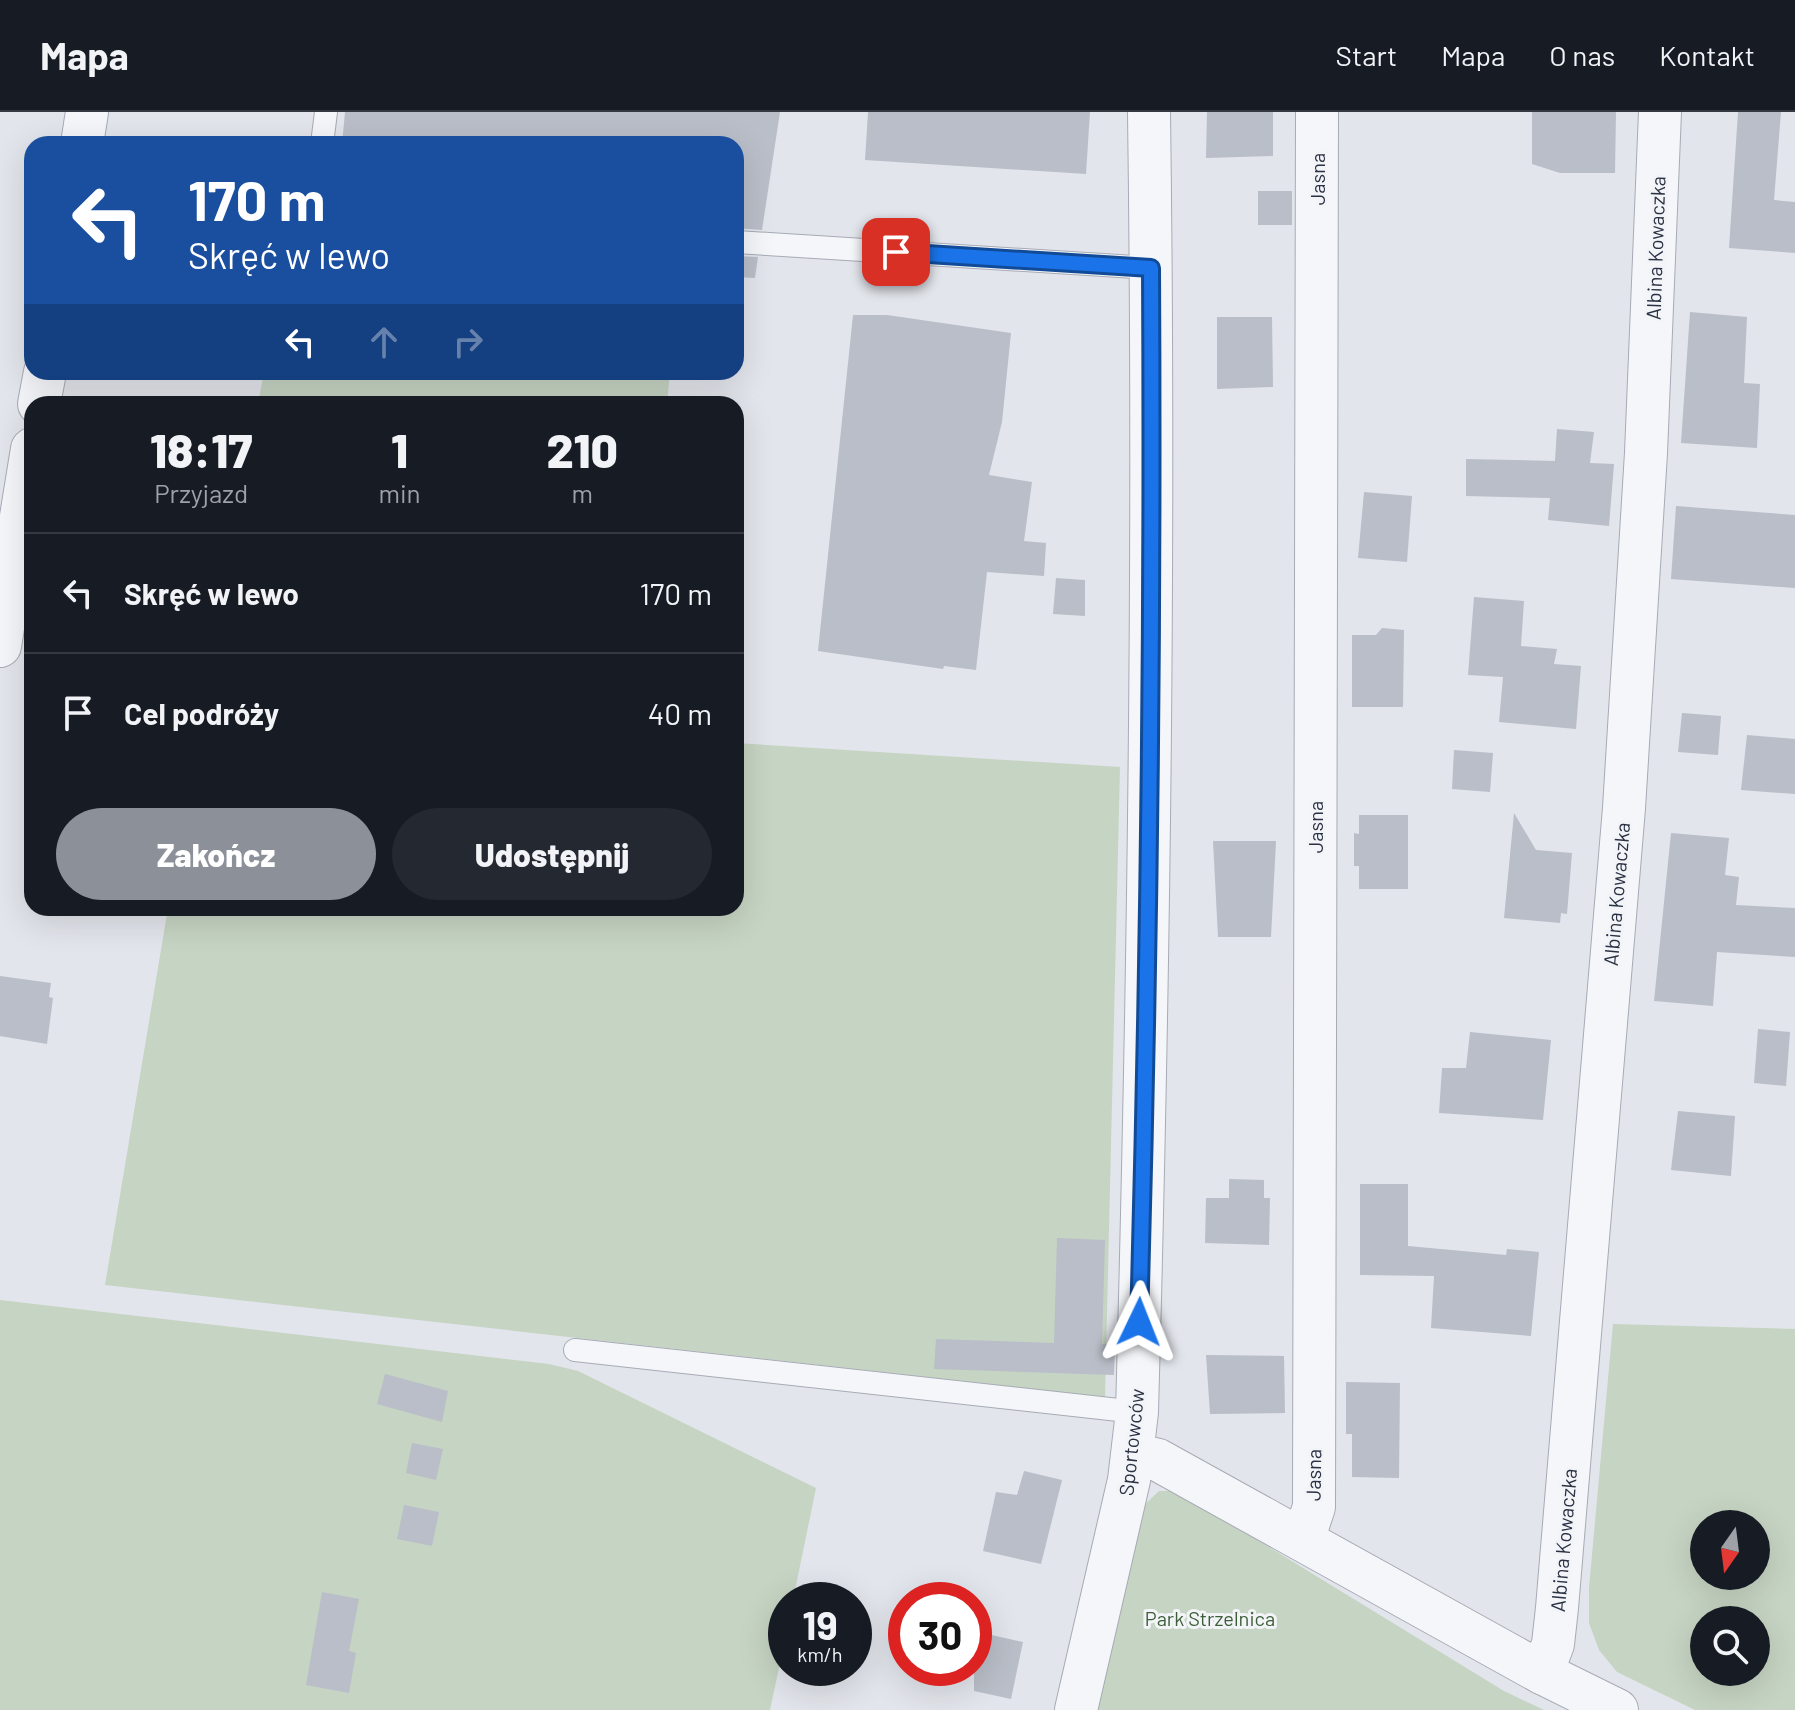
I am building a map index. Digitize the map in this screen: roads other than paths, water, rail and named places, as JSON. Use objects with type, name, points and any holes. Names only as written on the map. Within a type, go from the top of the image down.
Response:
[{"type":"street","points":[[83,136],[87,112]]},
{"type":"street","name":"Sportowców","points":[[1076,1710],[1133,1454],[1137,1412],[1149,958],[1154,471],[1149,112]]},
{"type":"street","name":"Jasna","points":[[1303,1540],[1314,1507],[1317,112]]},
{"type":"street","name":"Albina Kowaczka","points":[[1542,1673],[1553,1644],[1557,1608],[1624,808],[1646,453],[1660,112]]},
{"type":"street","points":[[0,646],[24,498]]},
{"type":"street","points":[[1133,1454],[1158,1460],[1542,1673],[1617,1710]]},
{"type":"lane","points":[[323,136],[326,112]]},
{"type":"lane","points":[[744,243],[1151,268]]},
{"type":"lane","points":[[575,1350],[1137,1412]]},
{"type":"park label","name":"Park Strzelnica","points":[[1210,1618]]}]
